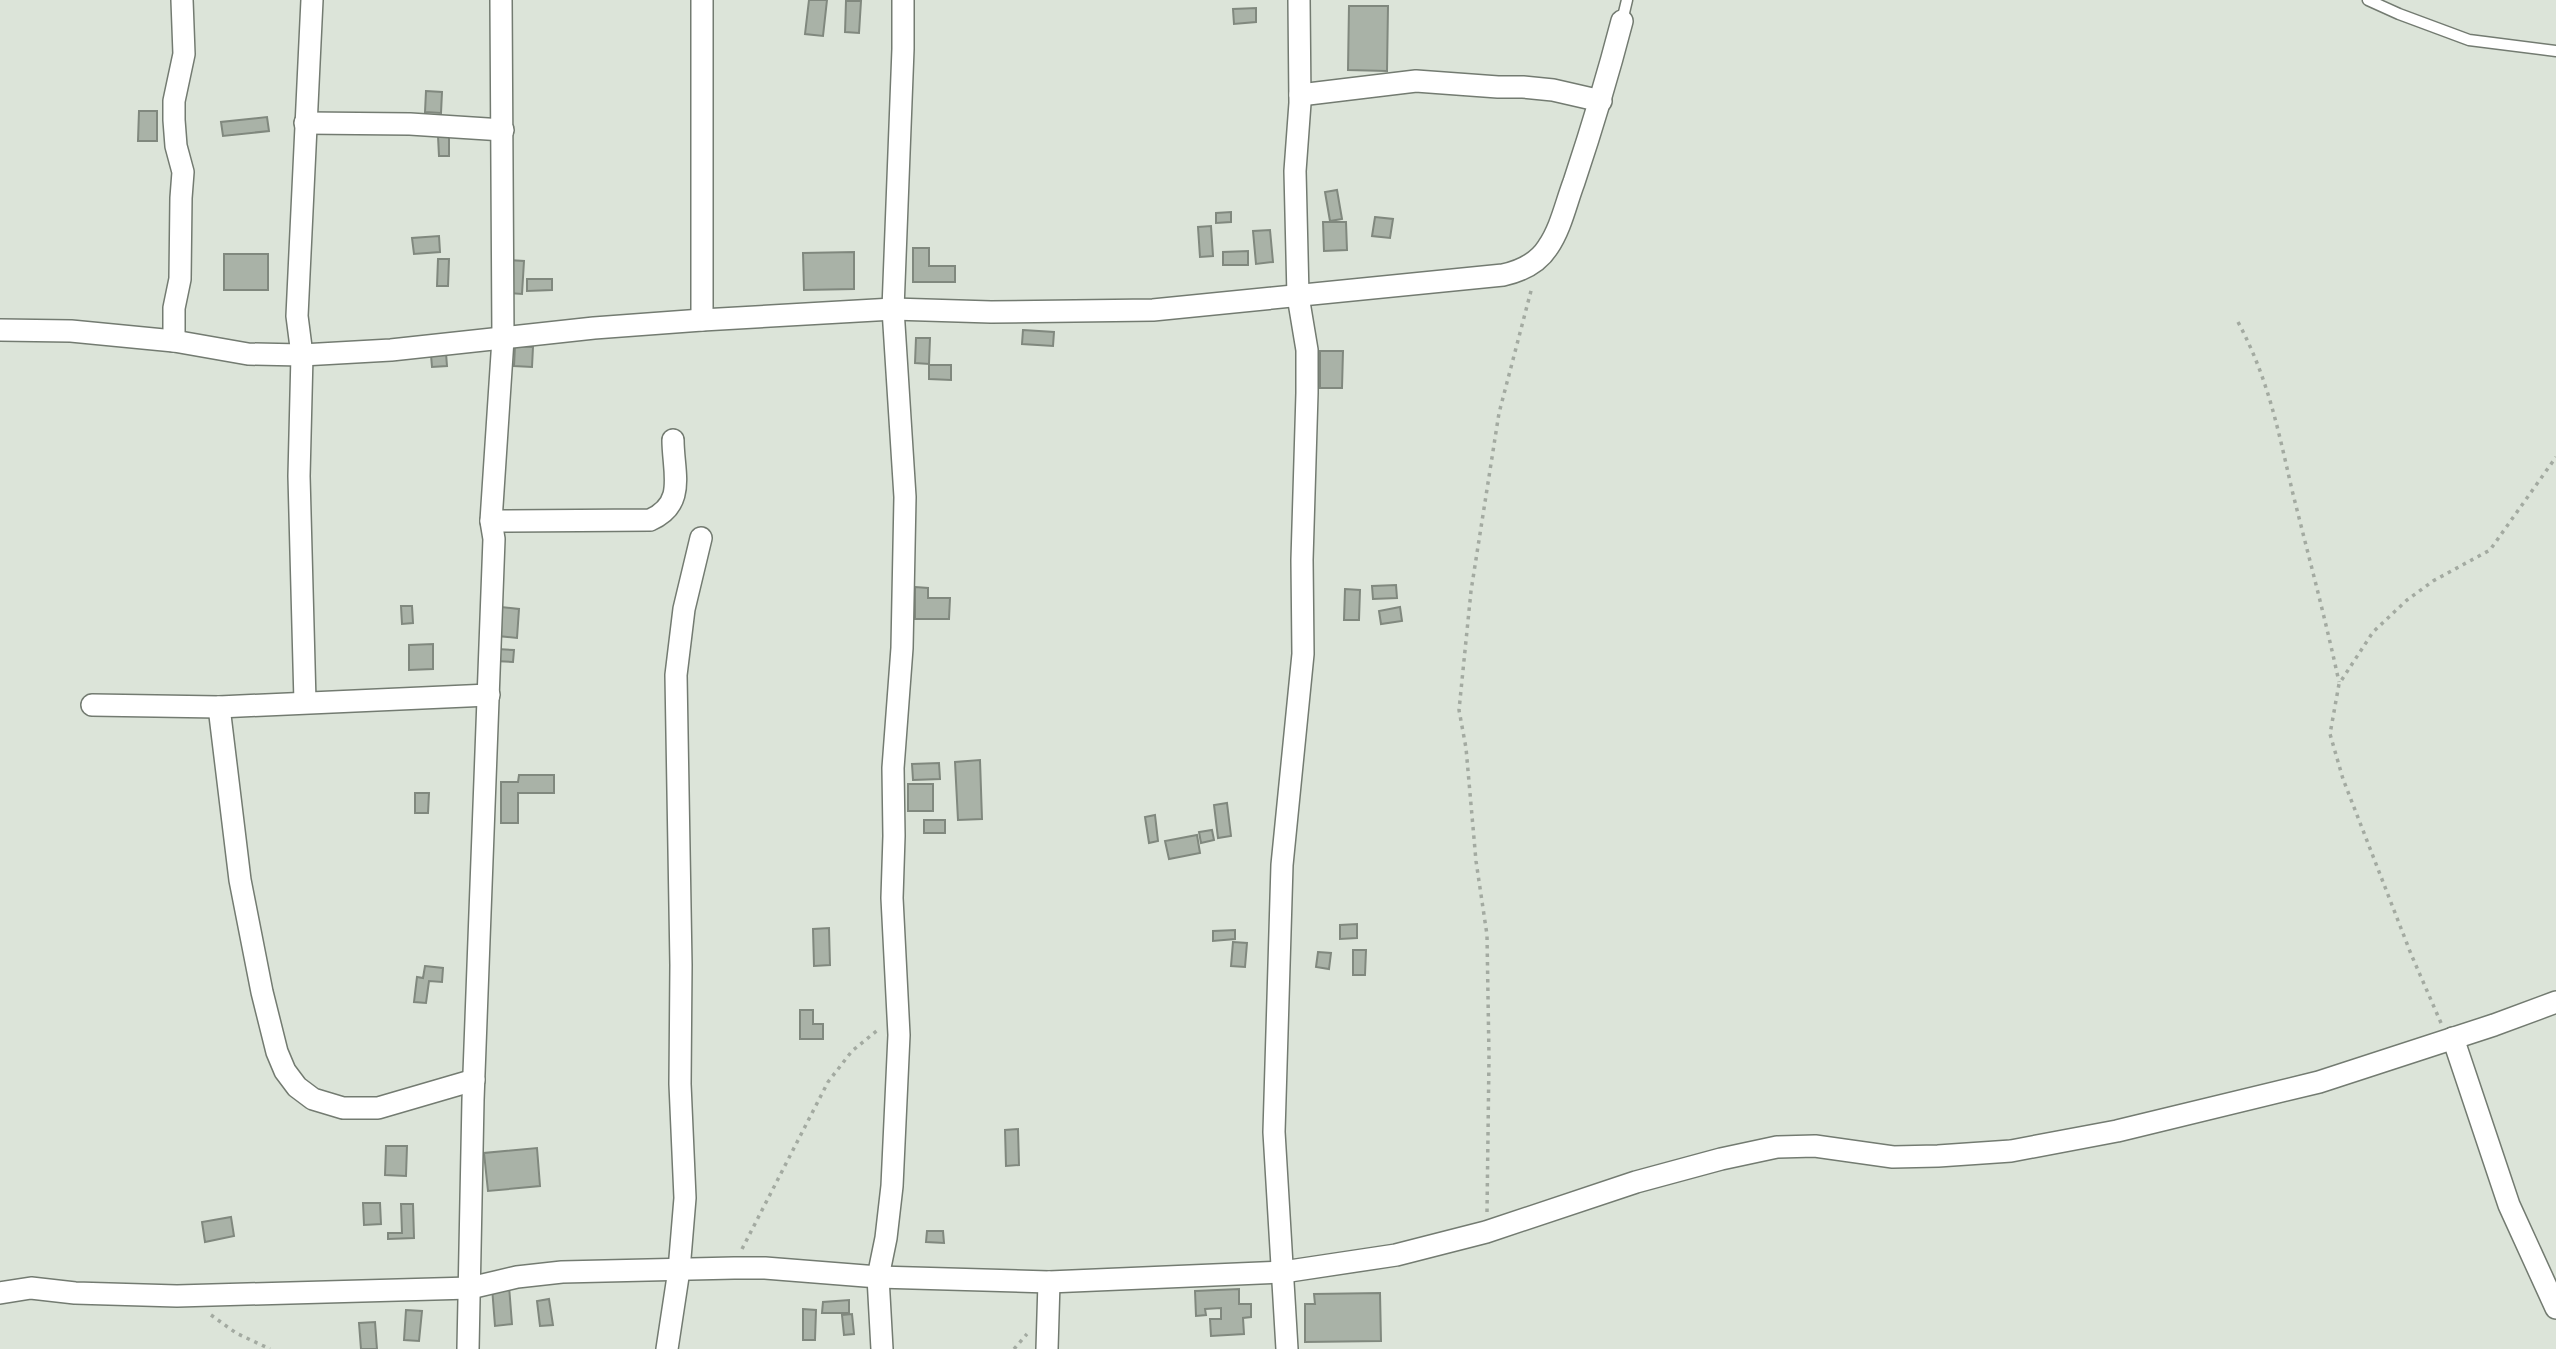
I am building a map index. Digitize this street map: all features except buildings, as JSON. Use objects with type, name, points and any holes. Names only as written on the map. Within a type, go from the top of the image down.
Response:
[{"type":"street","points":[[174,341],[174,308],[180,279],[183,172],[176,146],[174,110],[184,54],[182,0]]},
{"type":"street","points":[[304,702],[299,476],[302,355],[297,316],[312,0]]},
{"type":"street","points":[[468,1349],[474,1080],[494,539],[491,521],[503,338],[501,0]]},
{"type":"street","points":[[702,0],[702,320]]},
{"type":"street","points":[[882,1349],[878,1277],[887,1238],[892,1186],[899,1035],[892,910],[894,768],[902,648],[905,497],[893,309],[904,49],[903,0]]},
{"type":"street","points":[[1287,1349],[1274,1132],[1282,864],[1303,654],[1307,350],[1298,296],[1295,171],[1300,95],[1299,0]]},
{"type":"street","points":[[0,330],[71,331],[174,341],[248,354],[302,355],[391,350],[702,320],[893,309],[991,312],[1153,310],[1503,275],[1532,264],[1548,248],[1558,227],[1601,102],[1624,10]]},
{"type":"street","points":[[1300,95],[1416,81],[1553,90],[1601,102]]},
{"type":"street","points":[[305,123],[410,124],[503,130]]},
{"type":"street","points":[[491,521],[650,520],[661,515],[674,500],[673,440]]},
{"type":"street","points":[[667,1349],[679,1270],[685,1198],[680,1084],[681,965],[676,675],[684,609],[701,538]]},
{"type":"street","points":[[92,705],[219,706],[489,695]]},
{"type":"street","points":[[219,706],[240,880],[262,992],[277,1052],[285,1071],[297,1087],[313,1098],[343,1108],[378,1108],[474,1080]]},
{"type":"street","points":[[0,1293],[31,1287],[75,1293],[193,1295],[470,1288],[517,1277],[562,1272],[734,1268],[878,1277],[1049,1282],[1283,1272],[1396,1255],[1486,1232],[1636,1182],[1777,1147],[1815,1146],[1893,1157],[2011,1151],[2117,1131],[2319,1082],[2556,1002]]},
{"type":"street","points":[[2451,1039],[2509,1205],[2556,1308]]},
{"type":"street","points":[[1046,1349],[1049,1282]]},
{"type":"lane","points":[[2368,0],[2469,40],[2556,51]]},
{"type":"path","points":[[1486,1232],[1489,1057],[1487,934],[1476,861],[1466,748],[1459,710],[1471,591],[1499,413],[1530,300],[1532,264]]},
{"type":"path","points":[[2238,322],[2256,356],[2277,419],[2340,684]]},
{"type":"path","points":[[2451,1039],[2411,954],[2343,779],[2330,734],[2340,684],[2373,632],[2407,600],[2433,581],[2490,550],[2556,457]]},
{"type":"path","points":[[734,1268],[828,1082],[852,1051],[898,1016]]},
{"type":"path","points":[[193,1295],[213,1317],[236,1333],[270,1349]]}]
